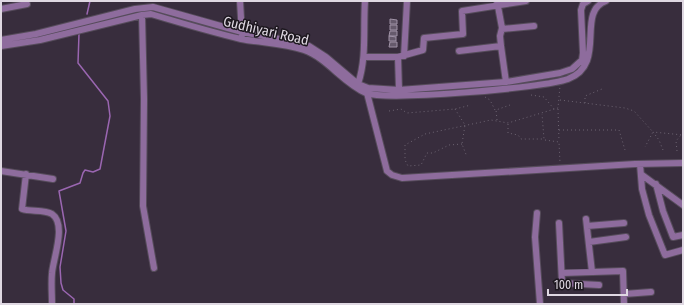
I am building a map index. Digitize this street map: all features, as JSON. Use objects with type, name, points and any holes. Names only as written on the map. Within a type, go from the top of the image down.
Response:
[{"type":"street","points":[[240,1],[242,39]]},
{"type":"street","points":[[358,84],[364,58],[365,1]]},
{"type":"street","points":[[399,90],[406,1]]},
{"type":"street","points":[[364,58],[401,57],[423,50],[424,38],[463,34],[462,11],[497,3],[526,1]]},
{"type":"street","name":"Gudhiyari Road","points":[[1,40],[36,34],[145,7],[153,7],[242,32],[309,46],[326,57],[358,84],[368,88],[399,90],[506,82],[560,73],[572,69],[582,60],[581,10],[583,4],[588,1]]},
{"type":"street","name":"Gudhiyari Road","points":[[1,46],[40,40],[150,14],[242,39],[304,50],[315,55],[356,87],[367,93],[399,96],[506,88],[561,81],[569,78],[586,66],[589,56],[592,18],[598,7],[606,1]]},
{"type":"street","points":[[497,3],[502,29],[500,46],[506,82]]},
{"type":"street","points":[[1,9],[27,4]]},
{"type":"street","points":[[142,15],[144,99],[143,206],[154,268]]},
{"type":"street","points":[[502,29],[534,26]]},
{"type":"street","points":[[459,51],[500,46]]},
{"type":"street","points":[[560,73],[561,81]]},
{"type":"street","points":[[367,93],[387,171],[392,176],[402,178],[561,168],[683,163]]},
{"type":"street","points":[[640,164],[642,189],[649,215],[665,255],[683,250]]},
{"type":"street","points":[[1,171],[53,179]]},
{"type":"street","points":[[26,174],[21,202],[22,209],[49,212],[54,215],[57,222],[59,233],[52,272],[52,304]]},
{"type":"street","points":[[642,175],[683,205]]},
{"type":"street","points":[[656,184],[663,211],[673,237],[683,234]]},
{"type":"street","points":[[537,213],[535,237],[540,304]]},
{"type":"street","points":[[559,223],[562,284],[599,285]]},
{"type":"street","points":[[592,272],[587,223],[624,223]]},
{"type":"street","points":[[589,242],[626,237]]},
{"type":"street","points":[[562,273],[623,271],[624,304]]},
{"type":"street","points":[[624,294],[651,292]]},
{"type":"path","points":[[561,81],[558,108],[561,168]]},
{"type":"path","points":[[585,104],[585,96],[602,89]]},
{"type":"path","points":[[531,95],[544,97],[554,109]]},
{"type":"path","points":[[483,96],[490,100],[496,110],[497,120]]},
{"type":"path","points":[[560,100],[630,109],[634,111],[653,132],[659,140],[663,150]]},
{"type":"path","points":[[389,111],[401,110],[408,113],[471,105]]},
{"type":"path","points":[[496,110],[510,105]]},
{"type":"path","points":[[455,108],[464,125],[462,144],[467,157]]},
{"type":"path","points":[[462,144],[450,145],[433,153],[427,153],[421,165],[408,166],[405,160],[405,145],[425,134],[464,125],[497,120],[508,123],[558,108]]},
{"type":"path","points":[[542,113],[544,140]]},
{"type":"path","points":[[508,123],[508,134],[518,135],[521,139],[559,142]]},
{"type":"path","points":[[559,130],[619,130],[625,150]]},
{"type":"path","points":[[653,132],[682,135]]},
{"type":"path","points":[[645,147],[653,132]]},
{"type":"path","points":[[677,152],[676,141],[682,135]]},
{"type":"building","points":[[390,19],[397,20],[397,24],[390,24]]},
{"type":"building","points":[[390,25],[397,25],[397,30],[390,30]]},
{"type":"building","points":[[390,31],[397,31],[397,36],[389,36]]},
{"type":"building","points":[[389,36],[396,37],[396,41],[389,41]]},
{"type":"building","points":[[390,42],[397,42],[397,47],[389,47]]},
{"type":"waterway","points":[[87,14],[90,1]]},
{"type":"waterway","points":[[74,304],[74,299],[63,290],[61,283],[60,267],[66,231],[59,191],[80,183],[85,170],[93,172],[100,169],[110,116],[108,101],[78,63],[79,34]]}]
